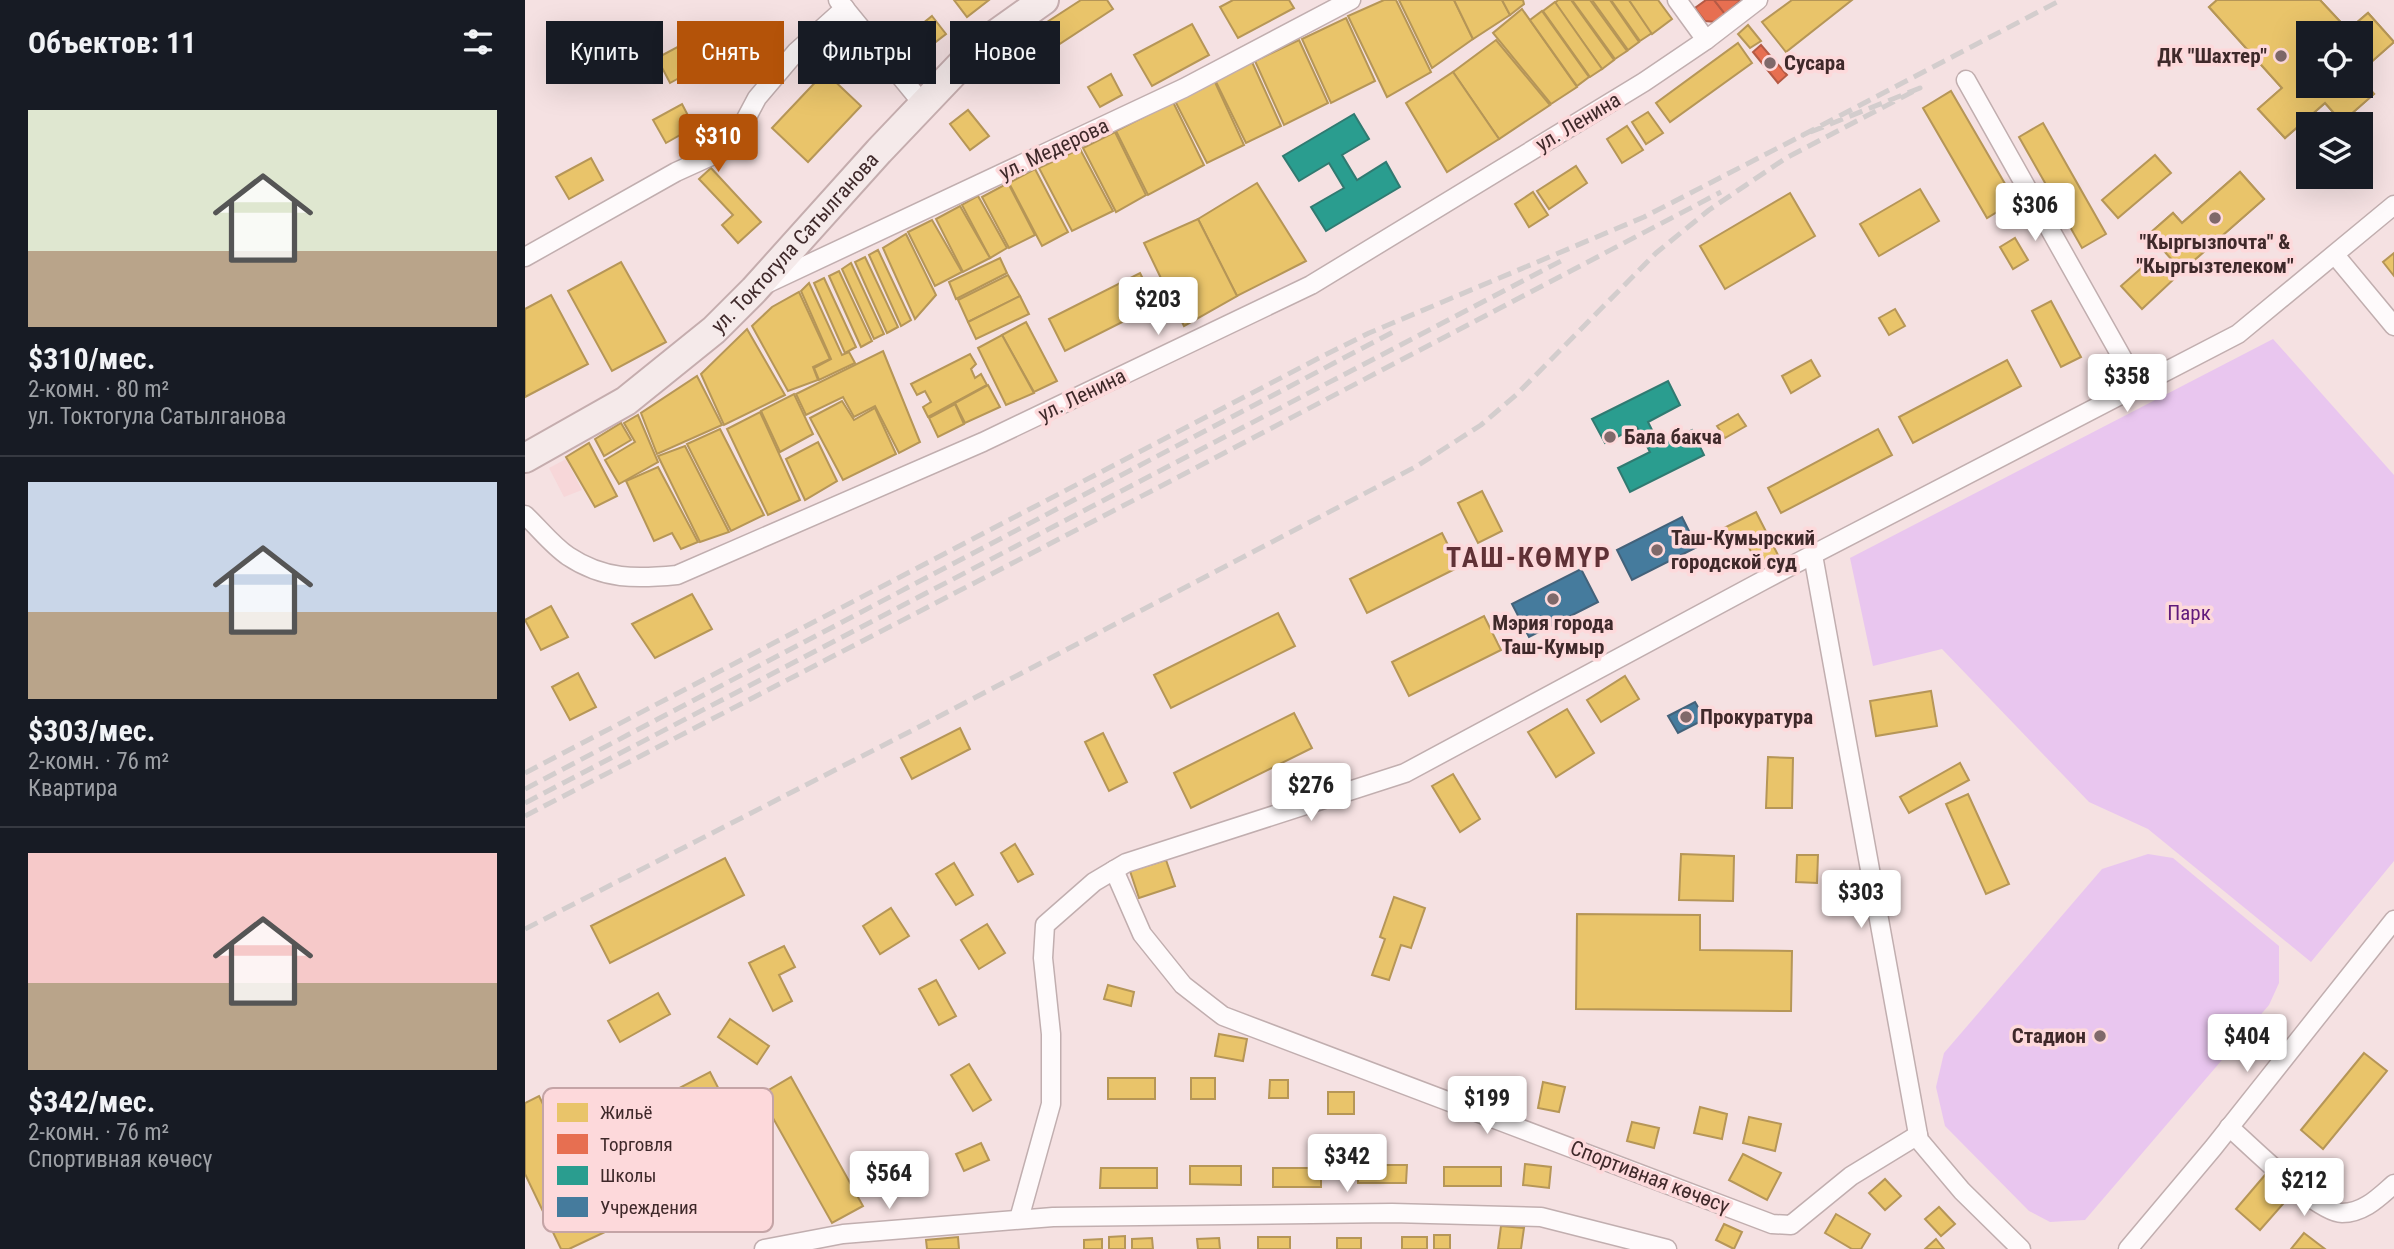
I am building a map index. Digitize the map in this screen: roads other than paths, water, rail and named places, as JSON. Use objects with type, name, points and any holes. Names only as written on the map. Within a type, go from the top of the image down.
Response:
[{"type":"main road","name":"ул. Токтогула Сатылганова","points":[[525,458],[626,401],[713,330],[754,290],[978,47],[1044,0]]},
{"type":"street","name":"ул. Медерова","points":[[754,290],[1184,88],[1351,0]]},
{"type":"street","points":[[1677,0],[1706,40]]},
{"type":"street","name":"ул. Ленина","points":[[525,514],[568,556],[603,573],[636,579],[677,575],[983,442],[1311,285],[1644,82],[1706,40],[1758,0]]},
{"type":"street","points":[[525,257],[676,172],[731,147],[757,98],[841,4],[923,104]]},
{"type":"street","points":[[1966,80],[2138,386]]},
{"type":"street","points":[[1019,1219],[1051,1104],[1051,1034],[1043,958],[1045,925],[1094,882],[1126,863],[1405,773],[1813,555],[2238,334],[2394,205]]},
{"type":"street","points":[[2335,255],[2394,326]]},
{"type":"street","points":[[1813,555],[1919,1140],[1962,1191],[2021,1249]]},
{"type":"street","name":"Спортивная көчөсү","points":[[1114,870],[1142,934],[1183,985],[1223,1016],[1772,1224],[1791,1225],[1851,1176],[1918,1135]]},
{"type":"street","points":[[2127,1249],[2229,1127],[2394,920]]},
{"type":"street","points":[[2229,1127],[2313,1201],[2341,1213],[2370,1205],[2394,1184]]},
{"type":"street","points":[[765,1249],[843,1234],[1053,1217],[1392,1213],[1541,1217],[1667,1249]]},
{"type":"railway","points":[[525,929],[915,729],[1417,466],[1481,425],[1516,395],[1656,253],[1709,210],[1786,158],[1920,88],[1803,135],[2061,0]]},
{"type":"railway","points":[[525,773],[1369,333],[1644,217],[1803,135]]},
{"type":"railway","points":[[525,816],[1721,192]]},
{"type":"railway","points":[[525,803],[1561,261]]},
{"type":"railway","points":[[525,789],[1395,331]]},
{"type":"place","name":"ДК \"Шахтер\"","points":[[2281,56]]},
{"type":"place","name":"Сусара","points":[[1770,63]]},
{"type":"place","name":"\"Кыргызпочта\" & \"Кыргызтелеком\"","points":[[2215,218]]},
{"type":"place","name":"Бала бакча","points":[[1610,437]]},
{"type":"place","name":"Таш-Кумырский городской суд","points":[[1657,550]]},
{"type":"place","name":"Мэрия города Таш-Кумыр","points":[[1553,599]]},
{"type":"place","name":"Прокуратура","points":[[1686,717]]},
{"type":"place","name":"Стадион","points":[[2100,1036]]},
{"type":"district","name":"ТАШ-КӨМҮР","points":[[1529,557]]},
{"type":"park label","name":"Парк","points":[[2189,613]]}]
